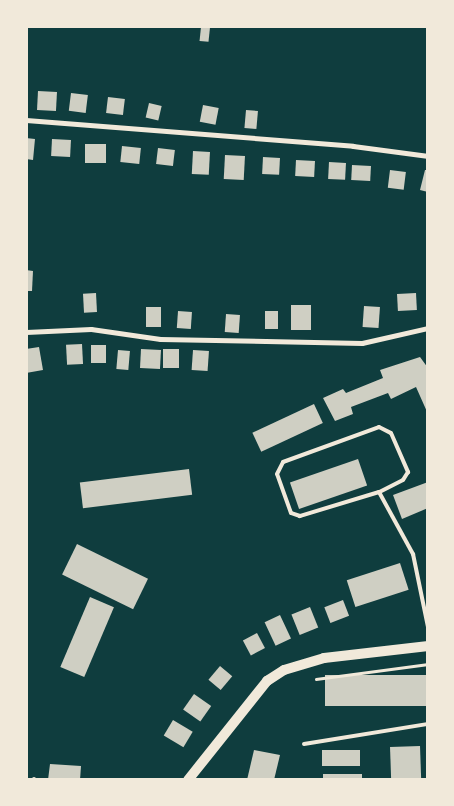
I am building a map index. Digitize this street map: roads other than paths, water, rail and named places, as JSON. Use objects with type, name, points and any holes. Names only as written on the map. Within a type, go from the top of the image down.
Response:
[{"type":"main road","points":[[188,780],[267,681],[284,670],[324,658],[428,646]]},
{"type":"street","points":[[26,120],[353,146],[428,156]]},
{"type":"street","points":[[26,332],[91,329],[160,339],[362,343],[428,328]]},
{"type":"lane","points":[[380,427],[391,433],[408,472],[403,480],[378,492],[300,516],[291,513],[277,474],[283,462],[380,427]]},
{"type":"lane","points":[[378,492],[413,554],[428,627]]},
{"type":"lane","points":[[304,744],[428,724]]}]
